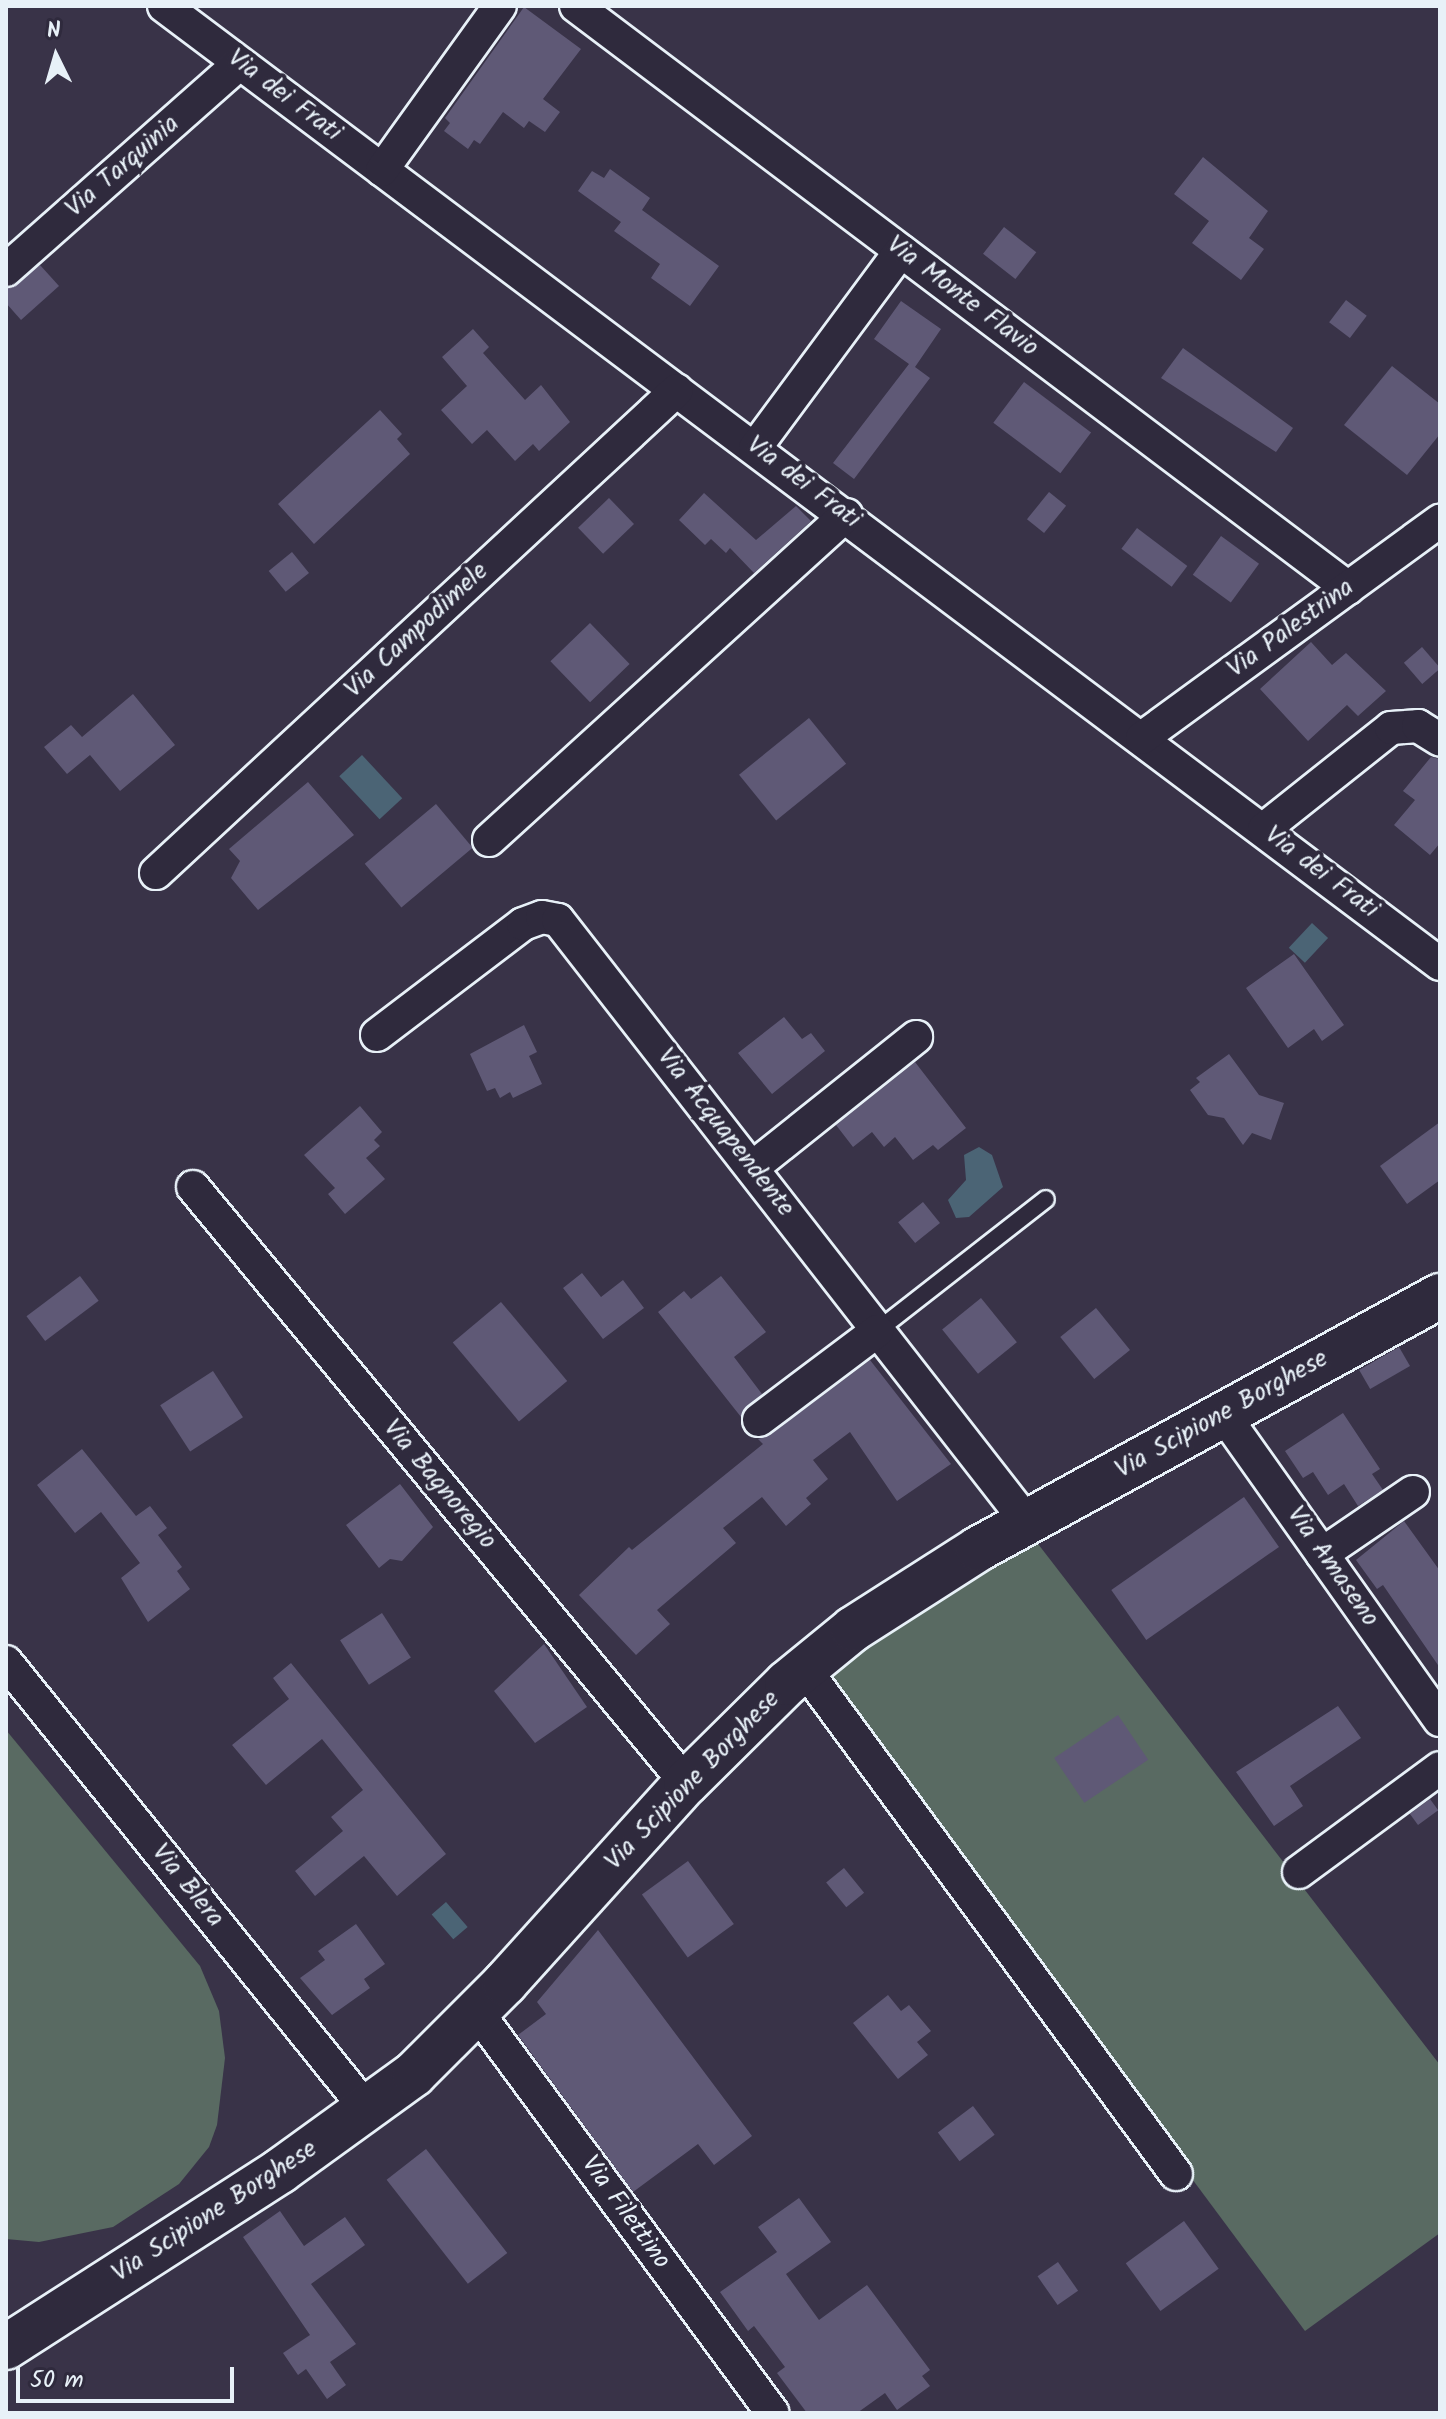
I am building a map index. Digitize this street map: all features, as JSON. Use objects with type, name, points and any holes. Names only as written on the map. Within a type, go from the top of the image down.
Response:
[{"type":"main road","name":"Via Scipione Borghese","points":[[6,2347],[368,2111],[414,2074],[477,2012],[686,1783],[804,1668],[893,1601],[1027,1522],[1440,1296]]},
{"type":"street","name":"Via dei Frati","points":[[164,6],[846,515],[1440,964]]},
{"type":"street","points":[[382,170],[500,6]]},
{"type":"street","name":"Via Monte Flavio","points":[[576,6],[1348,588]]},
{"type":"street","name":"Via Tarquinia","points":[[6,270],[239,64]]},
{"type":"street","points":[[755,448],[901,251]]},
{"type":"street","name":"Via Campodimele","points":[[156,873],[677,390]]},
{"type":"street","points":[[489,840],[846,515]]},
{"type":"street","name":"Via Palestrina","points":[[1142,738],[1440,521]]},
{"type":"street","points":[[1264,829],[1391,728],[1418,726],[1440,740]]},
{"type":"street","name":"Via Acquapendente","points":[[377,1035],[523,924],[542,917],[558,920],[1027,1522]]},
{"type":"street","points":[[752,1168],[916,1037]]},
{"type":"street","name":"Via Bagnoregio","points":[[193,1187],[686,1783]]},
{"type":"street","points":[[759,1420],[877,1331]]},
{"type":"street","name":"Via Amaseno","points":[[1223,1414],[1440,1720]]},
{"type":"street","points":[[1322,1554],[1413,1492]]},
{"type":"street","name":"Via Blera","points":[[6,1662],[368,2111]]},
{"type":"street","points":[[804,1668],[1176,2174]]},
{"type":"street","points":[[1299,1872],[1440,1768]]},
{"type":"street","name":"Via Filettino","points":[[477,2012],[773,2413]]},
{"type":"lane","points":[[877,1331],[1046,1199]]},
{"type":"green space","points":[[1035,1540],[1440,2065],[1440,2233],[1305,2331],[817,1674],[896,1615]]},
{"type":"green space","points":[[6,1730],[200,1966],[219,2011],[225,2058],[217,2125],[209,2147],[179,2184],[113,2227],[39,2242],[6,2239]]},
{"type":"water","points":[[362,755],[402,798],[380,819],[339,776]]},
{"type":"water","points":[[1312,923],[1328,938],[1305,963],[1289,948]]},
{"type":"water","points":[[979,1147],[992,1155],[1003,1187],[969,1217],[956,1218],[948,1200],[966,1180],[964,1155]]},
{"type":"water","points":[[446,1902],[468,1927],[453,1939],[432,1914]]},
{"type":"building","points":[[524,7],[581,49],[543,99],[560,112],[545,132],[529,121],[524,128],[503,112],[480,144],[474,140],[468,149],[444,131],[450,123],[445,118]]},
{"type":"building","points":[[1203,157],[1268,211],[1249,238],[1264,249],[1241,280],[1192,243],[1209,221],[1174,194]]},
{"type":"building","points":[[610,169],[650,198],[642,210],[719,266],[690,306],[651,278],[660,264],[614,231],[621,222],[578,191],[592,171],[604,178]]},
{"type":"building","points":[[1004,227],[1036,252],[1015,279],[983,254]]},
{"type":"building","points":[[40,265],[59,286],[21,320],[6,303],[6,288]]},
{"type":"building","points":[[1346,300],[1367,316],[1350,338],[1329,322]]},
{"type":"building","points":[[901,301],[941,329],[915,367],[930,378],[854,479],[833,463],[909,364],[874,339]]},
{"type":"building","points":[[473,329],[489,347],[483,353],[525,400],[541,385],[570,422],[539,451],[533,444],[515,461],[487,430],[472,444],[441,410],[467,386],[442,357]]},
{"type":"building","points":[[1183,348],[1293,428],[1276,452],[1161,378]]},
{"type":"building","points":[[1392,366],[1440,404],[1440,434],[1407,475],[1344,425]]},
{"type":"building","points":[[1024,382],[1091,433],[1060,473],[993,423]]},
{"type":"building","points":[[380,410],[402,434],[397,439],[410,454],[314,544],[278,504]]},
{"type":"building","points":[[1049,492],[1066,506],[1044,533],[1027,519]]},
{"type":"building","points":[[704,493],[756,540],[796,506],[811,521],[754,573],[730,548],[726,553],[711,539],[705,545],[679,520]]},
{"type":"building","points":[[609,498],[634,524],[603,554],[578,528]]},
{"type":"building","points":[[1137,528],[1187,566],[1172,587],[1121,549]]},
{"type":"building","points":[[1221,536],[1259,564],[1231,602],[1193,575]]},
{"type":"building","points":[[292,552],[309,573],[286,592],[269,571]]},
{"type":"building","points":[[590,623],[630,664],[590,702],[550,661]]},
{"type":"building","points":[[1311,642],[1332,665],[1346,653],[1386,691],[1358,716],[1347,705],[1308,741],[1260,689]]},
{"type":"building","points":[[1422,647],[1440,668],[1422,684],[1404,663]]},
{"type":"building","points":[[133,694],[175,745],[120,791],[90,755],[67,774],[44,747],[71,725],[82,737]]},
{"type":"building","points":[[809,718],[846,764],[776,820],[739,775]]},
{"type":"building","points":[[1431,757],[1440,759],[1440,843],[1430,855],[1394,825],[1415,800],[1403,791]]},
{"type":"building","points":[[308,782],[354,835],[258,910],[231,878],[240,861],[229,849]]},
{"type":"building","points":[[436,804],[473,848],[401,907],[365,864]]},
{"type":"building","points":[[1294,954],[1344,1025],[1322,1041],[1314,1029],[1288,1048],[1246,988]]},
{"type":"building","points":[[784,1017],[802,1039],[811,1033],[825,1051],[772,1094],[738,1053]]},
{"type":"building","points":[[524,1025],[537,1052],[529,1056],[542,1084],[513,1098],[510,1092],[500,1098],[495,1088],[487,1091],[470,1054]]},
{"type":"building","points":[[1229,1054],[1259,1095],[1284,1103],[1271,1140],[1252,1133],[1243,1145],[1224,1118],[1208,1115],[1190,1090],[1200,1082],[1196,1078]]},
{"type":"building","points":[[915,1062],[966,1128],[938,1150],[933,1145],[913,1160],[895,1137],[884,1147],[872,1132],[853,1147],[836,1125]]},
{"type":"building","points":[[360,1106],[382,1132],[374,1140],[380,1146],[366,1158],[385,1179],[345,1214],[328,1194],[335,1188],[304,1155]]},
{"type":"building","points":[[1440,1122],[1440,1180],[1407,1204],[1380,1166]]},
{"type":"building","points":[[923,1202],[940,1223],[915,1243],[898,1222]]},
{"type":"building","points":[[582,1273],[601,1297],[623,1280],[644,1308],[603,1339],[563,1288]]},
{"type":"building","points":[[80,1276],[99,1301],[45,1341],[26,1316]]},
{"type":"building","points":[[721,1276],[766,1332],[734,1357],[762,1394],[741,1417],[658,1312],[684,1291],[691,1299]]},
{"type":"building","points":[[981,1298],[1017,1342],[978,1374],[942,1329]]},
{"type":"building","points":[[501,1302],[567,1381],[519,1421],[453,1342]]},
{"type":"building","points":[[1096,1308],[1130,1350],[1094,1379],[1060,1337]]},
{"type":"building","points":[[1399,1347],[1410,1366],[1370,1389],[1359,1370]]},
{"type":"building","points":[[870,1360],[951,1464],[897,1501],[850,1432],[813,1460],[828,1479],[806,1498],[811,1504],[786,1526],[762,1497],[723,1528],[736,1543],[657,1610],[670,1624],[636,1655],[579,1595],[629,1547],[632,1550],[763,1444],[758,1439],[770,1435]]},
{"type":"building","points":[[213,1371],[243,1417],[190,1451],[160,1405]]},
{"type":"building","points":[[1343,1413],[1380,1469],[1372,1474],[1383,1490],[1358,1506],[1344,1484],[1328,1495],[1313,1472],[1303,1478],[1285,1451]]},
{"type":"building","points":[[82,1449],[136,1516],[150,1506],[167,1528],[158,1535],[182,1567],[177,1571],[190,1589],[148,1622],[121,1578],[140,1563],[101,1512],[75,1533],[37,1485]]},
{"type":"building","points":[[400,1484],[433,1527],[402,1561],[390,1559],[379,1568],[346,1525]]},
{"type":"building","points":[[1244,1497],[1279,1547],[1146,1640],[1111,1590]]},
{"type":"building","points":[[1404,1521],[1440,1571],[1440,1668],[1383,1585],[1377,1589],[1356,1560]]},
{"type":"building","points":[[382,1613],[411,1657],[369,1685],[340,1640]]},
{"type":"building","points":[[544,1644],[587,1707],[535,1743],[494,1691]]},
{"type":"building","points":[[291,1663],[446,1854],[397,1896],[364,1856],[315,1896],[295,1871],[343,1831],[331,1817],[363,1790],[322,1739],[266,1785],[232,1745],[289,1699],[273,1678]]},
{"type":"building","points":[[1338,1706],[1361,1738],[1290,1786],[1303,1806],[1274,1826],[1236,1772]]},
{"type":"building","points":[[1118,1715],[1148,1760],[1084,1803],[1054,1758]]},
{"type":"building","points":[[1430,1799],[1438,1810],[1418,1825],[1410,1814]]},
{"type":"building","points":[[688,1861],[734,1924],[688,1958],[642,1895]]},
{"type":"building","points":[[844,1868],[864,1893],[846,1907],[826,1882]]},
{"type":"building","points":[[356,1924],[385,1964],[364,1979],[370,1988],[332,2015],[300,1978],[325,1960],[318,1951]]},
{"type":"building","points":[[598,1930],[752,2136],[714,2165],[698,2144],[633,2192],[518,2035],[546,2014],[537,2002]]},
{"type":"building","points":[[888,1995],[901,2011],[909,2005],[931,2031],[917,2042],[928,2055],[898,2079],[853,2023]]},
{"type":"building","points":[[973,2106],[995,2135],[960,2161],[938,2132]]},
{"type":"building","points":[[426,2149],[507,2253],[468,2284],[387,2180]]},
{"type":"building","points":[[799,2198],[831,2242],[786,2274],[819,2320],[867,2285],[930,2370],[922,2376],[930,2386],[897,2410],[885,2393],[857,2413],[807,2413],[777,2373],[785,2367],[754,2326],[748,2331],[720,2292],[777,2252],[758,2227]]},
{"type":"building","points":[[280,2211],[304,2246],[345,2217],[365,2245],[311,2284],[356,2344],[330,2362],[346,2385],[327,2399],[306,2369],[298,2375],[283,2353],[310,2335],[243,2237]]},
{"type":"building","points":[[1184,2221],[1219,2269],[1160,2311],[1126,2263]]},
{"type":"building","points":[[1058,2262],[1078,2291],[1058,2305],[1038,2276]]}]
